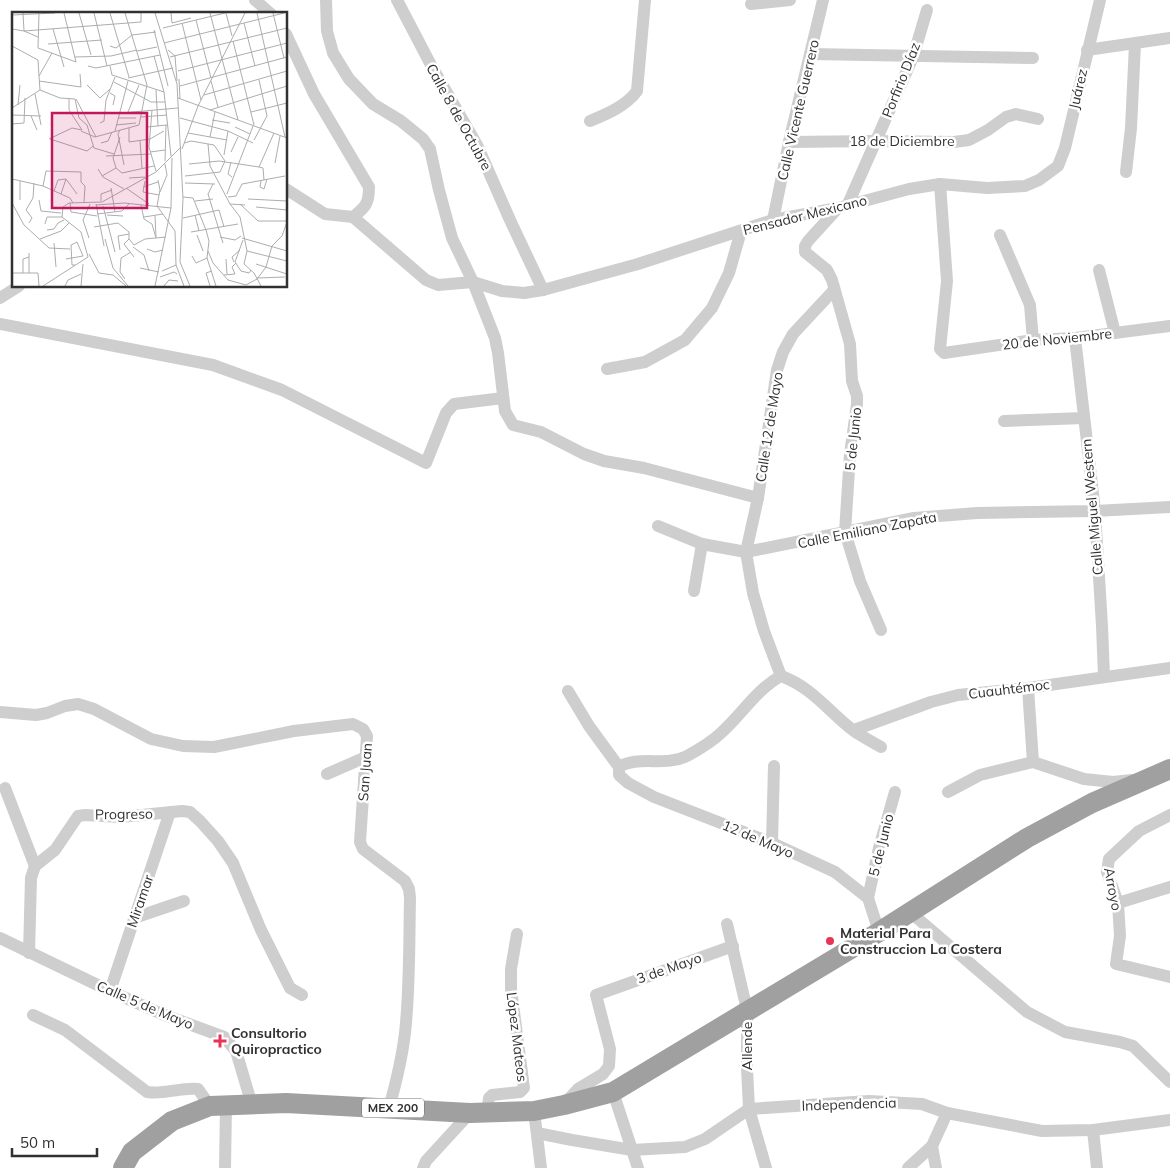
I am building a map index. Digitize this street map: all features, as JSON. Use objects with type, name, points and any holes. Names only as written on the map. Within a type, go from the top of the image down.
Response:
[{"type":"highway","name":"MEX 200","points":[[123,1168],[132,1152],[172,1121],[218,1105],[304,1104],[479,1113],[534,1111],[613,1092],[879,932],[1027,838],[1092,803],[1170,769]]},
{"type":"street","points":[[255,0],[269,12]]},
{"type":"street","points":[[326,0],[327,31],[333,53],[349,79],[373,104],[401,121],[423,140],[430,149],[452,238],[473,282],[495,338],[505,411],[514,425],[541,432],[604,462],[644,468],[758,498]]},
{"type":"street","name":"Calle 8 de Octubre","points":[[397,0],[477,145],[543,290]]},
{"type":"street","points":[[590,121],[614,110],[633,97],[637,91],[645,0]]},
{"type":"street","points":[[751,4],[790,0]]},
{"type":"street","name":"Calle Vicente Guerrero","points":[[773,220],[789,142],[823,0]]},
{"type":"street","name":"Juárez","points":[[1058,166],[1065,148],[1096,4]]},
{"type":"street","name":"Porfirio Díaz","points":[[843,206],[876,141],[913,57],[927,10]]},
{"type":"street","points":[[288,38],[314,94],[369,186],[369,201],[353,217]]},
{"type":"street","points":[[1087,50],[1170,38]]},
{"type":"street","points":[[1126,172],[1131,128],[1135,44]]},
{"type":"street","points":[[810,54],[1033,58]]},
{"type":"street","name":"18 de Diciembre","points":[[789,142],[954,142],[969,140],[988,130],[1006,117],[1016,114],[1038,119]]},
{"type":"street","name":"Pensador Mexicano","points":[[473,282],[502,291],[524,294],[638,264],[773,220],[843,206],[909,189],[940,184],[987,188],[1025,186],[1039,180],[1058,166]]},
{"type":"street","name":"20 de Noviembre","points":[[940,184],[947,281],[940,349],[944,353],[1033,340],[1075,338],[1170,326]]},
{"type":"street","points":[[288,190],[325,214],[353,217],[426,280],[438,285],[473,282]]},
{"type":"street","name":"5 de Junio","points":[[843,206],[805,246],[805,252],[827,270],[832,280],[850,344],[852,382],[857,396],[857,404],[850,454],[845,532],[860,581],[881,630]]},
{"type":"street","points":[[607,369],[645,362],[685,340],[712,308],[730,273],[741,231]]},
{"type":"street","points":[[1000,235],[1030,305],[1033,340]]},
{"type":"street","points":[[1099,270],[1115,333]]},
{"type":"street","points":[[0,298],[16,288]]},
{"type":"street","name":"Calle 12 de Mayo","points":[[746,552],[758,498],[777,370],[780,361],[793,334],[834,290]]},
{"type":"street","points":[[0,324],[213,365],[282,390],[426,463],[446,412],[454,404],[503,398]]},
{"type":"street","name":"Calle Miguel Western","points":[[1075,338],[1095,511],[1104,676]]},
{"type":"street","points":[[1004,421],[1084,418]]},
{"type":"street","name":"Calle Emiliano Zapata","points":[[658,526],[702,544],[746,552],[914,518],[954,514],[1095,511],[1170,506]]},
{"type":"street","points":[[694,591],[702,544]]},
{"type":"street","points":[[746,552],[764,631],[781,676],[795,681],[810,691],[854,730],[881,747]]},
{"type":"street","name":"Cuauhtémoc","points":[[854,730],[931,702],[958,695],[1028,688],[1170,668]]},
{"type":"street","points":[[568,691],[589,726],[619,767],[627,762],[664,762],[686,756],[721,733],[770,683],[781,676]]},
{"type":"street","points":[[1028,688],[1033,762]]},
{"type":"street","name":"San Juan","points":[[0,712],[47,713],[65,706],[78,704],[94,709],[151,739],[183,746],[214,747],[294,731],[354,724],[363,729],[367,736],[360,842],[363,850],[405,881],[410,889],[405,1034],[396,1084],[389,1108]]},
{"type":"street","points":[[327,774],[366,757]]},
{"type":"street","points":[[948,792],[980,775],[1033,762],[1084,779],[1096,781],[1113,782],[1144,779]]},
{"type":"street","points":[[772,843],[774,766]]},
{"type":"street","name":"12 de Mayo","points":[[619,767],[619,775],[654,797],[772,843],[835,872],[868,898]]},
{"type":"street","points":[[4,788],[36,866],[31,878],[29,953]]},
{"type":"street","name":"5 de Junio","points":[[868,898],[879,848],[895,792]]},
{"type":"street","name":"Progreso","points":[[36,866],[58,846],[78,816],[85,814],[121,817],[182,811],[190,812],[218,841],[233,864],[261,930],[290,988],[302,995]]},
{"type":"street","name":"Miramar","points":[[110,991],[170,812]]},
{"type":"street","name":"Arroyo","points":[[1170,815],[1139,831],[1109,859],[1107,872],[1118,903],[1120,936],[1116,964],[1170,977]]},
{"type":"street","points":[[1118,903],[1170,887]]},
{"type":"street","points":[[868,898],[879,932]]},
{"type":"street","points":[[134,918],[184,901]]},
{"type":"street","points":[[910,912],[1027,1012],[1065,1032],[1132,1046],[1170,1082]]},
{"type":"street","name":"Allende","points":[[727,924],[747,1010],[749,1109],[766,1168]]},
{"type":"street","name":"López Mateos","points":[[479,1113],[492,1095],[520,1092],[524,1088],[511,988],[511,969],[517,934]]},
{"type":"street","name":"Calle 5 de Mayo","points":[[0,938],[162,1014],[224,1037],[236,1051],[252,1105]]},
{"type":"street","name":"3 de Mayo","points":[[564,1105],[578,1089],[603,1074],[609,1066],[610,1048],[596,994],[733,946]]},
{"type":"street","points":[[34,1015],[65,1030],[147,1092],[156,1094],[198,1088],[218,1105],[225,1168]]},
{"type":"street","points":[[613,1092],[638,1168]]},
{"type":"street","name":"Independencia","points":[[749,1109],[884,1100],[922,1104],[947,1113],[1042,1131],[1093,1130],[1170,1120]]},
{"type":"street","points":[[537,1133],[632,1150],[685,1147],[705,1139],[749,1109]]},
{"type":"street","points":[[534,1111],[541,1168]]},
{"type":"street","points":[[423,1168],[426,1161],[479,1113]]},
{"type":"street","points":[[908,1168],[932,1146],[947,1113]]},
{"type":"street","points":[[1093,1130],[1097,1168]]},
{"type":"street","points":[[932,1146],[936,1168]]},
{"type":"place","name":"Material Para Construccion La Costera","points":[[830,941]]},
{"type":"place","name":"Consultorio Quiropractico","points":[[220,1041]]}]
